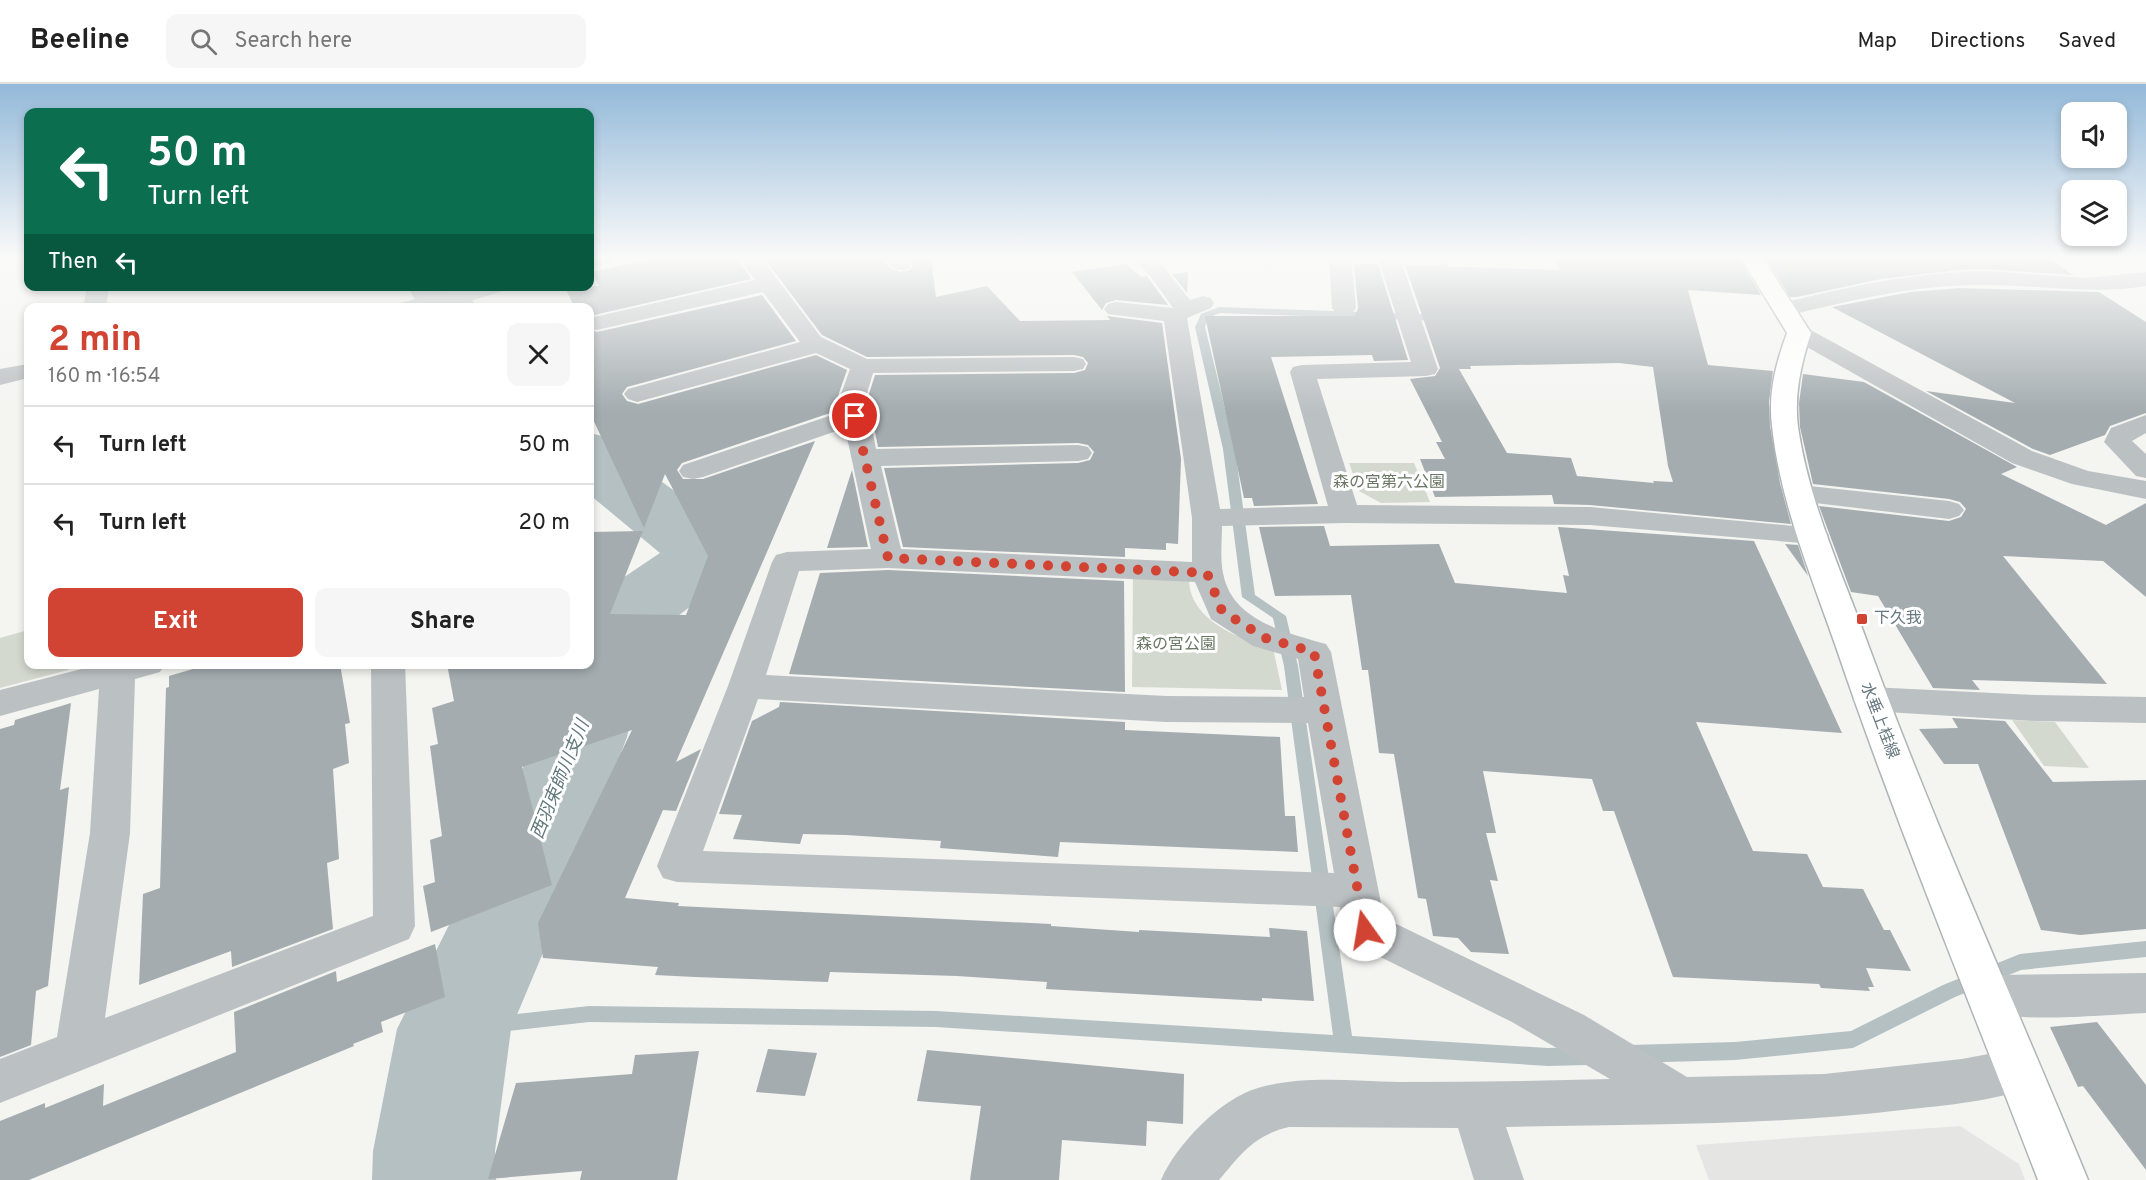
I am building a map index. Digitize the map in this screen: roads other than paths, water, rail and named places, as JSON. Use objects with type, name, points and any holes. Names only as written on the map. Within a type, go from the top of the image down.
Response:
[{"type":"main road","points":[[1785,309],[1793,321]]},
{"type":"main road","name":"水垂上桂線","points":[[1793,321],[1784,375],[1785,426],[1800,494],[1870,699],[2062,1180]]},
{"type":"street","points":[[597,323],[658,309]]},
{"type":"street","points":[[787,309],[812,342],[863,366],[1074,364]]},
{"type":"street","points":[[1127,309],[1188,310],[1227,517],[1207,573],[1222,611],[1265,638],[1314,652],[1302,710],[1330,890],[1365,930],[1506,997],[1639,1070],[1683,1102]]},
{"type":"street","points":[[1345,514],[1302,372],[1426,369],[1406,309]]},
{"type":"street","points":[[1793,321],[1817,309]]},
{"type":"street","points":[[1793,321],[2022,457],[2082,478],[2146,490]]},
{"type":"street","points":[[637,394],[818,345]]},
{"type":"street","points":[[863,366],[853,397],[855,416],[888,558]]},
{"type":"street","points":[[0,377],[24,372]]},
{"type":"street","points":[[693,471],[855,416]]},
{"type":"street","points":[[2146,423],[2121,434],[2118,442],[2146,470]]},
{"type":"street","points":[[865,459],[1078,453]]},
{"type":"street","points":[[1800,494],[1949,510]]},
{"type":"street","points":[[1227,517],[1345,514],[1590,516],[1814,535]]},
{"type":"street","points":[[1207,573],[888,558],[787,562],[745,686],[677,866],[1330,890]]},
{"type":"street","points":[[0,703],[121,669]]},
{"type":"street","points":[[78,1050],[110,833],[128,669]]},
{"type":"street","points":[[0,1081],[394,926],[388,669]]},
{"type":"street","points":[[745,686],[1166,709],[1302,710]]},
{"type":"street","points":[[1870,699],[2036,708],[2146,710]]},
{"type":"street","points":[[1983,978],[2077,996],[2146,993]]},
{"type":"street","points":[[1186,1180],[1228,1131],[1257,1111],[1289,1104],[1475,1105],[1824,1097],[1962,1081],[2020,1070]]},
{"type":"street","points":[[1475,1105],[1499,1180]]},
{"type":"waterway","points":[[1344,1044],[1291,666],[1279,616],[1249,597],[1229,449],[1200,327],[1204,316],[1219,310],[1441,318]]},
{"type":"waterway","name":"西羽束師川支川","points":[[434,1180],[434,1151],[454,1029],[509,910],[582,737],[609,639],[628,613],[690,569],[699,554],[678,529],[615,481],[594,459]]},
{"type":"waterway","points":[[1630,1054],[1735,1051],[1853,1039],[1949,991],[2020,962],[2146,949]]},
{"type":"waterway","points":[[454,1029],[589,1014],[936,1019],[1344,1044]]},
{"type":"waterway","points":[[1344,1044],[1548,1057],[1587,1056]]},
{"type":"place","name":"下久我","points":[[1862,619]]},
{"type":"park label","name":"森の宮第六公園","points":[[1389,483]]},
{"type":"park label","name":"森の宮公園","points":[[1176,645]]}]
